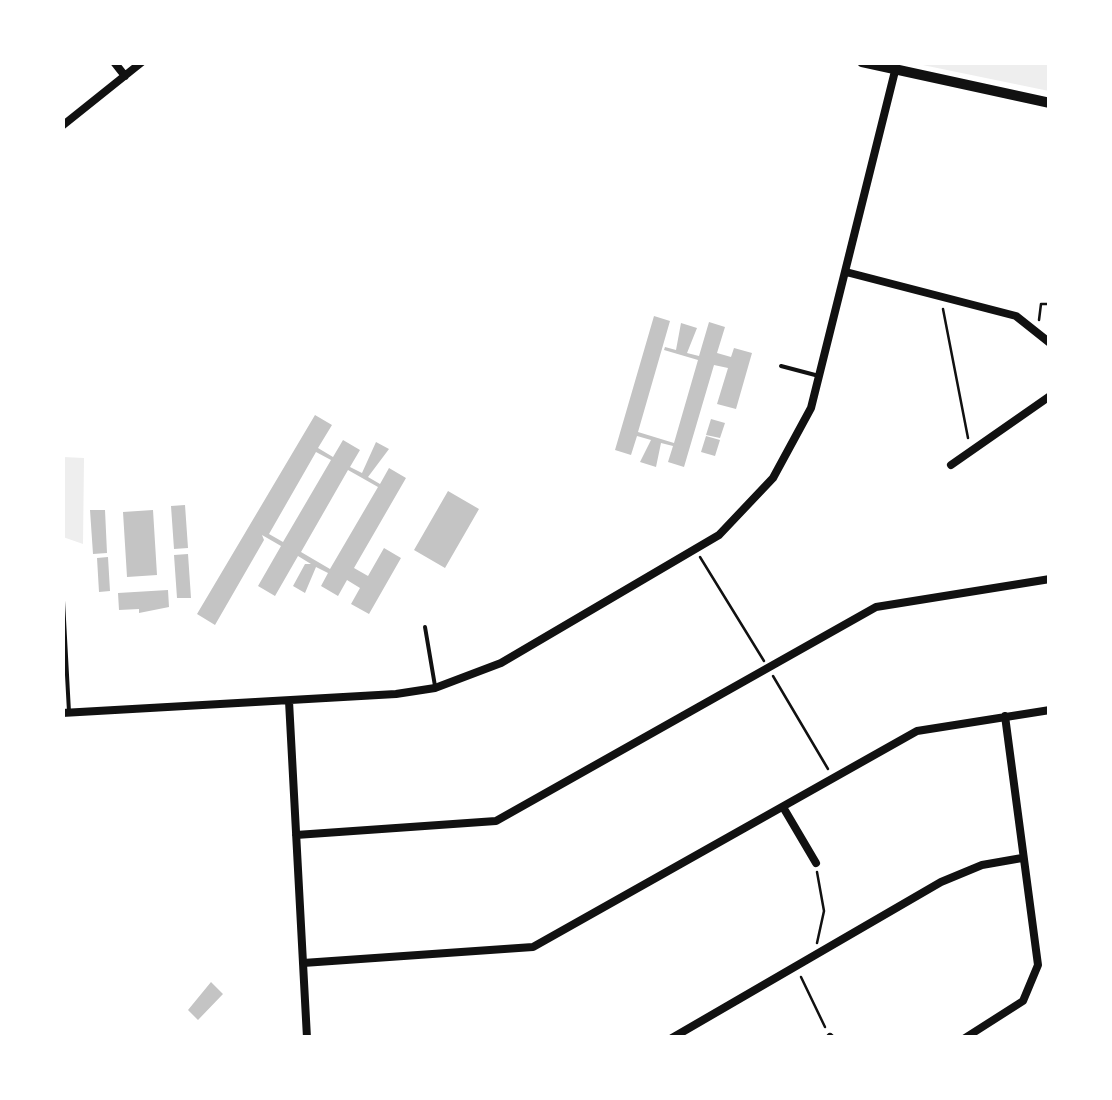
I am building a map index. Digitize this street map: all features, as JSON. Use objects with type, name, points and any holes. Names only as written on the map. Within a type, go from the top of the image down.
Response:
[{"type":"main road","points":[[862,62],[1050,103]]},
{"type":"street","points":[[114,62],[124,76]]},
{"type":"street","points":[[62,126],[142,62]]},
{"type":"street","points":[[66,712],[435,688],[501,663],[719,535],[761,494],[784,462],[811,408],[895,72]]},
{"type":"street","points":[[846,272],[1016,316],[1050,344]]},
{"type":"street","points":[[951,465],[1050,396]]},
{"type":"street","points":[[296,835],[496,821],[876,607],[1050,579]]},
{"type":"street","points":[[289,700],[307,1038]]},
{"type":"street","points":[[303,963],[532,946],[916,731],[1050,710]]},
{"type":"street","points":[[966,1038],[1024,1001],[1035,981],[1038,965],[1005,716]]},
{"type":"street","points":[[783,806],[816,863]]},
{"type":"street","points":[[672,1038],[941,882],[982,865],[1022,858]]},
{"type":"lane","points":[[780,366],[819,376]]},
{"type":"lane","points":[[62,582],[66,712]]},
{"type":"lane","points":[[425,627],[435,688]]},
{"type":"path","points":[[945,298],[943,313],[972,452]]},
{"type":"path","points":[[1038,331],[1041,304],[1050,304]]},
{"type":"shaded area","points":[[913,63],[1049,63],[1049,91]]},
{"type":"shaded area","points":[[63,457],[84,458],[83,544],[63,537]]},
{"type":"building","points":[[654,316],[670,321],[638,432],[674,443],[698,360],[664,350],[676,350],[681,323],[697,328],[687,353],[699,356],[709,322],[725,327],[717,353],[731,357],[734,348],[752,353],[736,409],[717,404],[728,368],[714,365],[684,467],[668,462],[673,446],[661,443],[656,467],[640,462],[651,440],[637,436],[631,455],[615,450]]},
{"type":"building","points":[[315,415],[332,425],[318,448],[333,457],[343,440],[360,450],[350,467],[362,473],[376,442],[389,449],[368,477],[380,484],[389,468],[406,478],[354,568],[368,576],[384,548],[401,558],[369,614],[351,604],[360,588],[347,580],[338,596],[321,586],[328,573],[316,567],[305,593],[293,586],[305,564],[311,564],[298,556],[275,596],[258,586],[281,546],[262,535],[264,540],[215,625],[197,614]],"holes":[[[316,452],[331,460],[283,542],[269,534]],[[348,470],[378,487],[330,569],[301,552]]]},
{"type":"building","points":[[711,419],[725,423],[720,438],[706,435]]},
{"type":"building","points":[[706,436],[720,440],[715,456],[701,452]]},
{"type":"building","points":[[448,491],[479,509],[445,568],[414,550]]},
{"type":"building","points":[[185,505],[188,548],[174,549],[171,506]]},
{"type":"building","points":[[90,510],[105,510],[107,553],[93,554]]},
{"type":"building","points":[[153,510],[157,575],[127,577],[123,512]]},
{"type":"building","points":[[188,554],[191,598],[177,598],[174,555]]},
{"type":"building","points":[[108,557],[110,591],[99,592],[97,558]]},
{"type":"building","points":[[168,590],[169,607],[139,613],[139,609],[119,610],[118,593]]},
{"type":"building","points":[[211,982],[223,994],[198,1020],[188,1010]]}]
